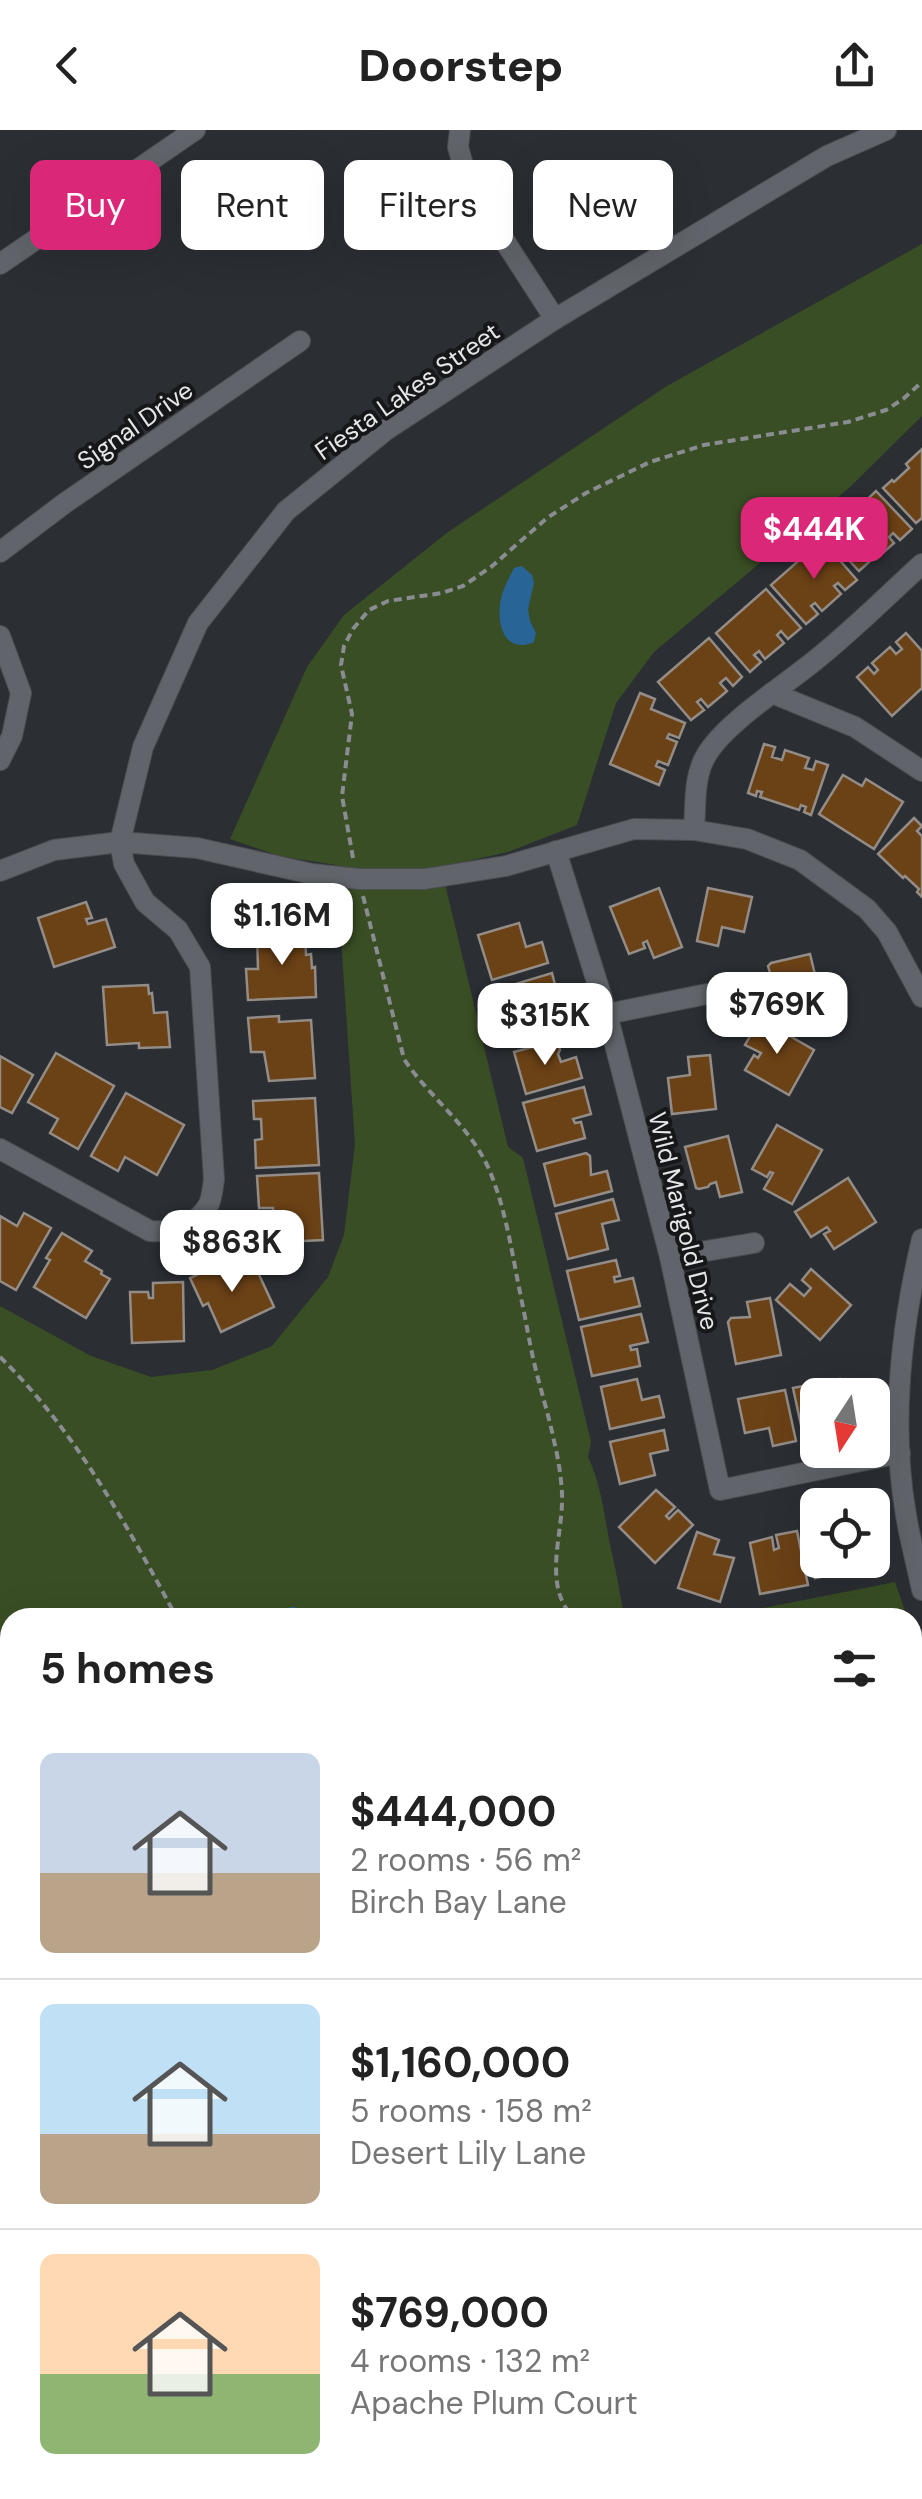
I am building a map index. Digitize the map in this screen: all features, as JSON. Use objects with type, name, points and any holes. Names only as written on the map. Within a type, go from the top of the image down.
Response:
[{"type":"street","points":[[0,264],[195,130]]},
{"type":"street","points":[[460,130],[458,146],[469,186],[555,319]]},
{"type":"street","name":"Fiesta Lakes Street","points":[[120,842],[143,747],[198,623],[286,511],[386,430],[555,319],[827,156],[886,130]]},
{"type":"street","name":"Signal Drive","points":[[0,552],[64,503],[300,341]]},
{"type":"street","points":[[694,830],[698,774],[706,754],[772,693],[820,658],[922,564]]},
{"type":"street","points":[[0,636],[21,693],[12,736],[0,760]]},
{"type":"street","points":[[772,693],[855,728],[922,771]]},
{"type":"street","points":[[0,870],[54,850],[120,842],[196,848],[312,874],[424,879],[506,866],[634,829],[694,830],[747,839],[800,860],[867,909],[887,932],[922,998]]},
{"type":"street","points":[[0,1149],[150,1230],[164,1232],[188,1226],[208,1205],[214,1178],[200,967],[178,930],[145,902],[124,864],[120,842]]},
{"type":"street","name":"Wild Marigold Drive","points":[[556,851],[607,1014],[670,1258],[720,1490],[900,1453]]},
{"type":"street","points":[[607,1014],[707,994]]},
{"type":"street","points":[[922,1239],[911,1286],[898,1383],[906,1512],[922,1590]]},
{"type":"street","points":[[670,1258],[754,1244]]},
{"type":"path","points":[[565,1608],[555,1580],[562,1494],[555,1442],[502,1210],[488,1168],[470,1135],[418,1080],[404,1059],[358,879],[342,796],[352,714],[342,665],[344,646],[369,610],[388,601],[463,586],[492,567],[546,518],[586,492],[650,462],[704,445],[848,422],[886,410],[922,382]]},
{"type":"path","points":[[0,1357],[84,1458],[171,1608]]},
{"type":"green space","points":[[922,244],[922,416],[850,487],[654,652],[616,703],[577,825],[508,852],[441,867],[508,1147],[523,1158],[591,1442],[588,1457],[601,1497],[622,1608],[0,1608],[0,1306],[91,1356],[151,1377],[212,1370],[272,1346],[328,1277],[344,1235],[355,1144],[336,865],[279,856],[230,839],[307,667],[344,615],[448,532],[667,386]]},
{"type":"green space","points":[[895,1582],[904,1608],[763,1608]]},
{"type":"water","points":[[522,566],[534,583],[528,609],[536,633],[534,642],[517,645],[506,637],[500,615],[507,582],[514,568]]},
{"type":"building","points":[[922,449],[922,518],[916,523],[883,488],[909,468],[906,464]]},
{"type":"building","points":[[876,491],[912,529],[900,540],[893,533],[889,537],[894,543],[876,559],[871,554],[866,558],[869,562],[859,571],[828,538],[856,518],[852,514]]},
{"type":"building","points":[[822,540],[857,580],[845,590],[838,583],[834,586],[841,594],[822,611],[815,603],[811,606],[818,614],[806,624],[771,585]]},
{"type":"building","points":[[766,589],[801,628],[788,639],[781,631],[777,635],[784,643],[765,659],[759,651],[754,655],[761,662],[750,672],[716,633]]},
{"type":"building","points":[[906,633],[922,651],[922,688],[892,716],[857,677],[868,667],[874,674],[878,670],[872,663],[890,647],[896,654],[902,649],[896,642]]},
{"type":"building","points":[[709,638],[742,677],[733,686],[726,678],[720,683],[727,691],[708,707],[701,699],[697,702],[704,710],[691,720],[658,682]]},
{"type":"building","points":[[640,693],[655,699],[651,709],[685,723],[679,738],[669,734],[667,738],[677,742],[668,765],[658,761],[656,766],[665,770],[659,785],[610,764]]},
{"type":"building","points":[[764,744],[775,747],[772,757],[782,760],[785,750],[809,758],[805,768],[813,770],[816,761],[828,765],[811,815],[801,805],[799,810],[760,797],[762,792],[757,791],[756,796],[748,793]]},
{"type":"building","points":[[843,775],[862,786],[866,779],[903,802],[874,849],[819,814]]},
{"type":"building","points":[[914,818],[922,826],[917,831],[922,836],[922,897],[919,889],[878,854]]},
{"type":"building","points":[[659,888],[682,947],[654,958],[647,941],[643,943],[645,948],[629,954],[610,907]]},
{"type":"building","points":[[708,888],[752,897],[744,932],[722,927],[718,946],[697,941]]},
{"type":"building","points":[[86,902],[92,918],[86,919],[88,924],[106,919],[115,947],[54,967],[38,918]]},
{"type":"building","points":[[519,923],[526,947],[542,942],[548,963],[492,980],[478,935]]},
{"type":"building","points":[[305,931],[306,955],[311,954],[312,968],[315,967],[316,997],[248,1000],[246,969],[258,969],[257,934]]},
{"type":"building","points":[[810,954],[820,995],[765,1008],[760,988],[776,984],[768,966]]},
{"type":"building","points":[[552,973],[559,1000],[542,1005],[543,1011],[554,1007],[559,1023],[506,1039],[492,991]]},
{"type":"building","points":[[148,985],[154,1013],[167,1012],[170,1047],[139,1048],[139,1043],[107,1045],[103,987]]},
{"type":"building","points":[[279,1016],[279,1022],[311,1020],[315,1078],[269,1081],[264,1052],[251,1052],[248,1018]]},
{"type":"building","points":[[760,1019],[814,1050],[789,1095],[745,1070],[754,1055],[758,1058],[761,1053],[745,1045]]},
{"type":"building","points":[[555,1041],[561,1062],[576,1057],[582,1078],[526,1094],[514,1052]]},
{"type":"building","points":[[56,1053],[114,1086],[78,1149],[50,1133],[58,1119],[28,1102]]},
{"type":"building","points":[[710,1055],[716,1109],[672,1114],[668,1078],[690,1075],[688,1057]]},
{"type":"building","points":[[0,1056],[33,1075],[12,1113],[0,1107]]},
{"type":"building","points":[[584,1087],[591,1114],[573,1119],[575,1123],[581,1122],[585,1138],[537,1151],[523,1103]]},
{"type":"building","points":[[126,1093],[184,1125],[157,1175],[125,1157],[118,1171],[91,1156]]},
{"type":"building","points":[[315,1098],[319,1165],[256,1168],[255,1140],[262,1139],[261,1119],[254,1119],[253,1101]]},
{"type":"building","points":[[777,1125],[822,1150],[792,1204],[764,1189],[773,1173],[767,1177],[752,1169]]},
{"type":"building","points":[[728,1136],[742,1192],[720,1197],[716,1182],[696,1188],[685,1147]]},
{"type":"building","points":[[586,1153],[590,1156],[591,1175],[607,1171],[612,1191],[555,1206],[544,1164]]},
{"type":"building","points":[[319,1173],[323,1240],[261,1243],[260,1226],[274,1225],[273,1208],[259,1208],[257,1176]]},
{"type":"building","points":[[848,1178],[876,1222],[834,1249],[824,1234],[830,1231],[827,1227],[811,1237],[795,1212]]},
{"type":"building","points":[[613,1199],[619,1220],[602,1224],[608,1249],[568,1259],[556,1214]]},
{"type":"building","points":[[24,1213],[51,1228],[16,1290],[0,1281],[0,1216],[17,1226]]},
{"type":"building","points":[[62,1233],[92,1251],[85,1261],[110,1279],[86,1318],[34,1287]]},
{"type":"building","points":[[616,1260],[620,1276],[614,1277],[615,1282],[633,1278],[640,1306],[579,1320],[567,1271]]},
{"type":"building","points":[[220,1264],[225,1276],[255,1266],[274,1307],[221,1332],[208,1303],[203,1306],[190,1278]]},
{"type":"building","points":[[811,1269],[851,1305],[820,1340],[776,1300],[790,1284],[804,1296],[811,1288],[802,1280]]},
{"type":"building","points":[[183,1282],[184,1341],[132,1343],[130,1292],[148,1292],[149,1298],[153,1298],[153,1283]]},
{"type":"building","points":[[770,1298],[781,1355],[736,1364],[728,1322],[731,1318],[750,1317],[747,1302]]},
{"type":"building","points":[[641,1314],[648,1342],[630,1346],[631,1350],[637,1349],[640,1366],[592,1376],[581,1327]]},
{"type":"building","points":[[637,1379],[642,1400],[659,1396],[664,1417],[610,1429],[601,1387]]},
{"type":"building","points":[[800,1387],[800,1420],[793,1388]]},
{"type":"building","points":[[785,1390],[796,1441],[773,1446],[769,1428],[745,1433],[738,1399]]},
{"type":"building","points":[[664,1430],[668,1450],[650,1454],[655,1475],[620,1484],[610,1442]]},
{"type":"building","points":[[656,1490],[675,1507],[666,1516],[669,1519],[678,1510],[693,1525],[655,1563],[619,1527]]},
{"type":"building","points":[[797,1531],[800,1578],[807,1578],[808,1585],[760,1594],[750,1543],[772,1537],[774,1550],[779,1548],[776,1535]]},
{"type":"building","points":[[697,1532],[719,1540],[714,1554],[734,1558],[720,1602],[678,1588]]}]
